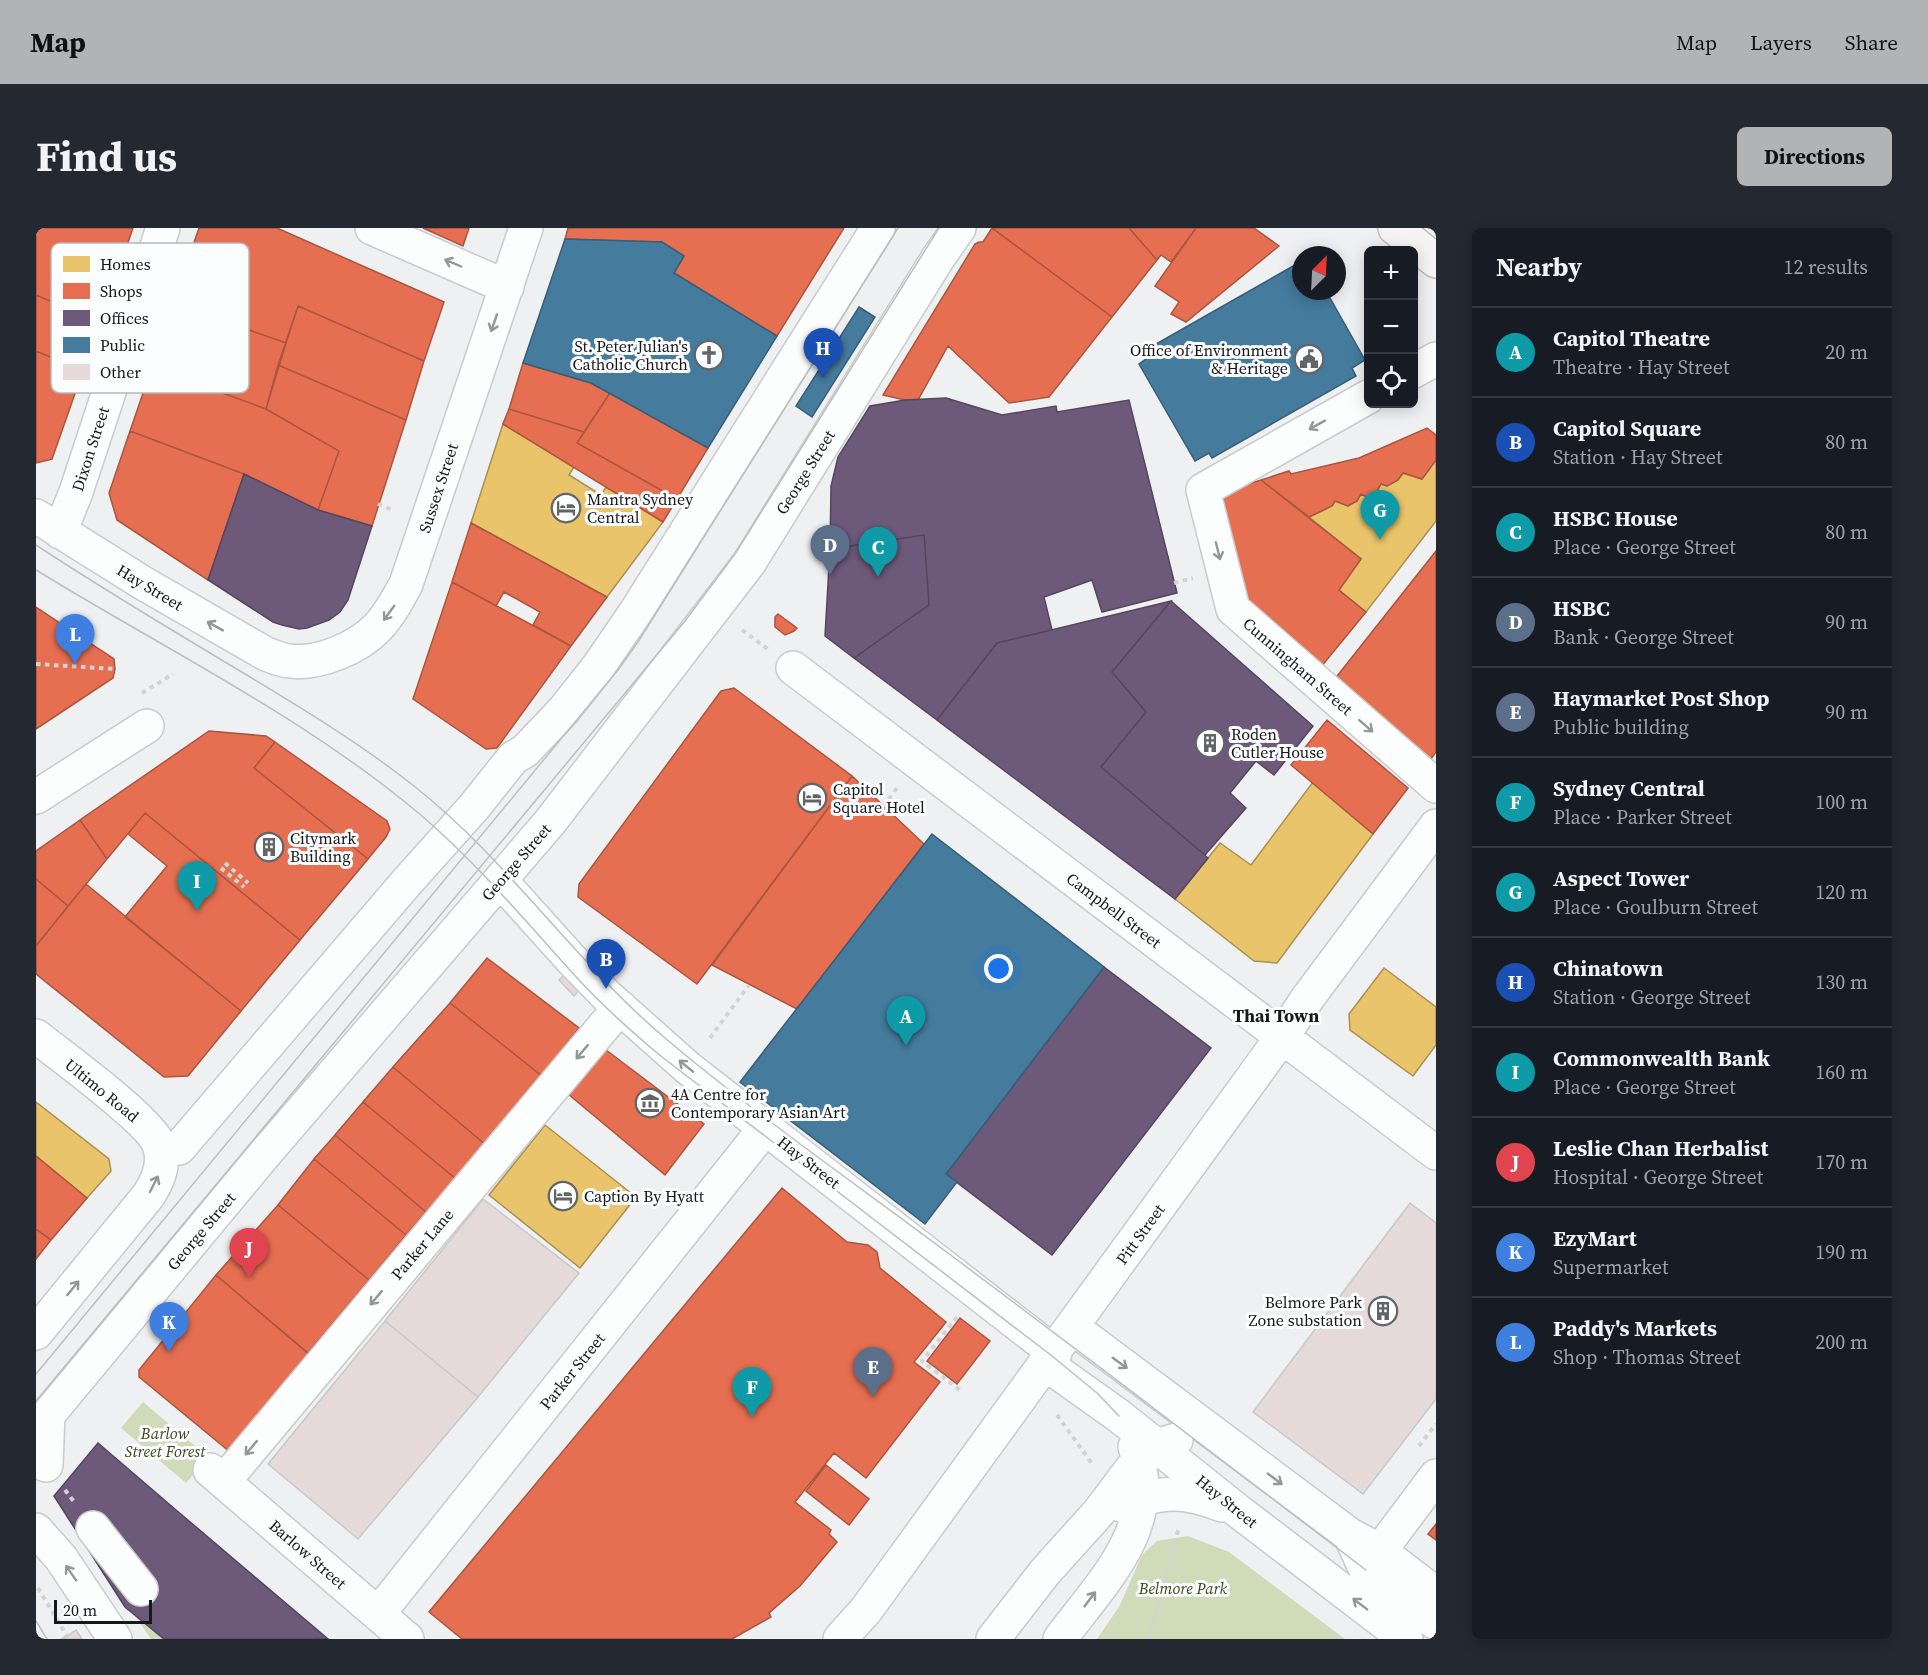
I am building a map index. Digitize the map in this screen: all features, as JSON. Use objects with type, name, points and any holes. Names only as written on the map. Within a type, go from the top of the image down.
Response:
[{"type":"main road","points":[[1395,228],[1436,261]]},
{"type":"street","name":"Dixon Street","points":[[158,243],[163,228]]},
{"type":"street","points":[[372,228],[507,287]]},
{"type":"street","name":"Sussex Street","points":[[266,654],[286,661],[314,660],[354,644],[377,628],[388,616],[406,584],[526,228]]},
{"type":"street","points":[[36,1333],[148,1196],[160,1173],[162,1159],[160,1149],[179,1148],[398,892],[474,807],[513,758],[525,751],[544,732],[584,684],[660,574],[878,228]]},
{"type":"street","name":"George Street","points":[[46,1465],[48,1415],[263,1156],[550,822],[749,563],[938,258],[959,228]]},
{"type":"street","points":[[1418,368],[1436,359]]},
{"type":"street","name":"Dixon Street","points":[[48,524],[76,492],[109,393]]},
{"type":"street","name":"Cunningham Street","points":[[1364,399],[1203,490],[1233,609],[1436,786]]},
{"type":"street","name":"Hay Street","points":[[48,524],[206,621],[266,654]]},
{"type":"street","name":"Campbell Street","points":[[793,668],[1436,1152]]},
{"type":"street","points":[[36,797],[147,726]]},
{"type":"street","name":"Pitt Street","points":[[840,1639],[866,1610],[1058,1348],[1307,999],[1436,825]]},
{"type":"street","name":"Hay Street","points":[[500,880],[572,960],[620,1007],[688,1068],[765,1127],[1058,1348],[1228,1444],[1350,1536],[1380,1551],[1436,1594]]},
{"type":"street","name":"Parker Lane","points":[[217,1476],[620,1007]]},
{"type":"street","name":"Ultimo Road","points":[[36,1036],[137,1118],[154,1135],[160,1149]]},
{"type":"street","name":"Parker Street","points":[[378,1614],[765,1127]]},
{"type":"street","name":"Hay Street","points":[[1058,1348],[1119,1416],[1148,1453],[1238,1511],[1406,1639]]},
{"type":"street","points":[[993,1639],[1045,1572],[1148,1453],[1173,1440],[1194,1438],[1228,1444]]},
{"type":"street","points":[[1060,1639],[1128,1546],[1137,1525],[1148,1453]]},
{"type":"street","name":"Barlow Street","points":[[217,1476],[407,1639]]},
{"type":"street","points":[[1380,1551],[1436,1476]]},
{"type":"street","points":[[1099,1512],[1162,1494],[1181,1493],[1238,1511]]},
{"type":"street","points":[[93,1528],[141,1589]]},
{"type":"street","points":[[36,1530],[61,1558],[115,1639]]},
{"type":"street","points":[[1350,1536],[1366,1570],[1436,1623]]},
{"type":"path","points":[[378,504],[393,510]]},
{"type":"path","points":[[36,664],[115,669]]},
{"type":"path","points":[[884,806],[900,784]]},
{"type":"path","points":[[225,864],[248,883]]},
{"type":"path","points":[[221,868],[244,888]]},
{"type":"path","points":[[710,1038],[749,985]]},
{"type":"path","points":[[961,1311],[922,1361],[962,1391]]},
{"type":"path","points":[[1061,1420],[1095,1467]]},
{"type":"path","points":[[46,1465],[93,1528]]},
{"type":"path","points":[[1149,1639],[1180,1523]]},
{"type":"path","points":[[36,1584],[67,1636]]},
{"type":"green space","name":"Barlow Street Forest","points":[[143,1402],[208,1457],[186,1483],[121,1428]]},
{"type":"green space","name":"Belmore Park","points":[[1188,1536],[1229,1552],[1345,1639],[1097,1639],[1119,1607],[1142,1555],[1157,1541]]},
{"type":"green space","points":[[133,1613],[164,1639],[151,1639]]},
{"type":"building: Homes","points":[[503,424],[574,467],[569,475],[601,495],[606,487],[663,522],[607,597],[471,523]]},
{"type":"building: Homes","points":[[1436,460],[1436,521],[1366,612],[1339,590],[1361,559],[1309,517],[1332,506],[1335,501],[1348,506],[1357,501],[1361,494],[1367,497],[1377,491],[1381,484],[1387,486],[1398,480],[1403,473],[1422,479]]},
{"type":"building: Homes","points":[[1313,782],[1373,834],[1277,963],[1254,961],[1175,899],[1220,843],[1251,865]]},
{"type":"building: Homes","points":[[1384,968],[1436,1007],[1436,1045],[1413,1076],[1350,1030],[1349,1014]]},
{"type":"building: Homes","points":[[36,1102],[109,1159],[111,1171],[87,1198],[36,1156]]},
{"type":"building: Homes","name":"Caption By Hyatt","points":[[545,1125],[636,1197],[580,1268],[489,1195]]},
{"type":"building: Shops","points":[[36,228],[133,228],[128,243],[51,243],[51,302],[36,295]]},
{"type":"building: Shops","points":[[199,228],[277,228],[444,302],[424,361],[298,306],[286,343],[249,330],[249,243],[194,243]]},
{"type":"building: Shops","points":[[423,228],[469,228],[463,246]]},
{"type":"building: Shops","points":[[568,228],[844,228],[777,336],[674,273],[684,256],[662,242],[565,239]]},
{"type":"building: Shops","points":[[992,228],[1129,228],[1157,260],[1112,317]]},
{"type":"building: Shops","points":[[992,228],[1112,317],[1049,397],[1009,403],[948,346],[918,400],[905,400],[883,395],[975,244],[983,242]]},
{"type":"building: Shops","points":[[1129,228],[1196,228],[1171,262],[1161,255],[1157,260]]},
{"type":"building: Shops","points":[[1196,228],[1254,228],[1279,246],[1186,322],[1171,314],[1179,302],[1155,286]]},
{"type":"building: Shops","points":[[36,295],[51,302],[51,357],[36,351]]},
{"type":"building: Shops","points":[[298,306],[424,361],[406,420],[278,365]]},
{"type":"building: Shops","points":[[249,330],[286,343],[266,409],[223,393],[249,393]]},
{"type":"building: Shops","points":[[36,351],[51,357],[51,393],[75,393],[52,459],[36,463]]},
{"type":"building: Shops","points":[[523,363],[591,383],[610,393],[584,432],[509,409]]},
{"type":"building: Shops","points":[[278,365],[406,420],[372,526],[318,510],[339,451],[266,409]]},
{"type":"building: Shops","points":[[143,393],[223,393],[266,409],[339,451],[318,510],[244,474],[130,431]]},
{"type":"building: Shops","points":[[610,393],[708,448],[677,499],[577,443]]},
{"type":"building: Shops","points":[[509,409],[584,432],[577,443],[677,499],[663,522],[503,424]]},
{"type":"building: Shops","points":[[1427,428],[1436,435],[1436,460],[1422,479],[1403,473],[1398,480],[1387,486],[1381,484],[1377,491],[1367,497],[1361,494],[1357,501],[1348,506],[1335,501],[1332,506],[1309,517],[1261,480],[1289,471],[1291,474],[1359,458]]},
{"type":"building: Shops","points":[[130,431],[244,474],[208,580],[117,520],[109,493]]},
{"type":"building: Shops","points":[[1261,480],[1361,559],[1339,590],[1366,612],[1321,667],[1243,597],[1216,493]]},
{"type":"building: Shops","points":[[471,523],[607,597],[571,646],[533,625],[540,612],[504,592],[496,606],[452,582]]},
{"type":"building: Shops","points":[[1436,551],[1436,752],[1428,763],[1334,680]]},
{"type":"building: Shops","points":[[452,582],[571,646],[497,748],[486,749],[413,699]]},
{"type":"building: Shops","points":[[36,607],[114,659],[115,669],[113,678],[36,729]]},
{"type":"building: Shops","points":[[778,614],[797,628],[785,635],[775,627],[775,617]]},
{"type":"building: Shops","points":[[734,688],[852,776],[697,984],[578,897],[579,884],[721,691]]},
{"type":"building: Shops","points":[[1327,720],[1408,788],[1373,834],[1291,765]]},
{"type":"building: Shops","name":"Citymark Building","points":[[209,731],[266,736],[275,742],[254,768],[368,859],[300,940],[145,813],[107,859],[80,820]]},
{"type":"building: Shops","points":[[275,742],[387,821],[390,829],[386,837],[368,859],[254,768]]},
{"type":"building: Shops","points":[[852,776],[924,844],[797,1009],[712,965]]},
{"type":"building: Shops","points":[[145,813],[300,940],[241,1011],[125,917],[167,866],[128,834]]},
{"type":"building: Shops","points":[[80,820],[107,859],[68,906],[36,879],[36,851]]},
{"type":"building: Shops","points":[[36,879],[68,906],[36,946]]},
{"type":"building: Shops","points":[[86,884],[241,1011],[188,1076],[164,1077],[36,974],[36,946]]},
{"type":"building: Shops","points":[[487,958],[579,1028],[542,1076],[450,1003]]},
{"type":"building: Shops","points":[[450,1003],[542,1076],[486,1145],[393,1067]]},
{"type":"building: Shops","points":[[606,1050],[704,1124],[665,1175],[568,1094]]},
{"type":"building: Shops","points":[[393,1067],[486,1145],[456,1179],[363,1102]]},
{"type":"building: Shops","points":[[363,1102],[456,1179],[426,1212],[335,1135]]},
{"type":"building: Shops","points":[[335,1135],[426,1212],[406,1235],[314,1159]]},
{"type":"building: Shops","points":[[36,1156],[87,1198],[51,1240],[36,1229]]},
{"type":"building: Shops","points":[[314,1159],[406,1235],[369,1280],[278,1205]]},
{"type":"building: Shops","points":[[782,1188],[847,1242],[868,1245],[877,1252],[880,1268],[946,1322],[914,1362],[940,1382],[866,1478],[834,1453],[795,1502],[831,1530],[829,1534],[837,1542],[800,1586],[769,1613],[771,1617],[732,1639],[462,1639],[429,1612]]},
{"type":"building: Shops","points":[[278,1205],[369,1280],[308,1353],[216,1275]]},
{"type":"building: Shops","points":[[36,1229],[51,1240],[36,1259]]},
{"type":"building: Shops","points":[[216,1275],[312,1357],[230,1452],[139,1377],[139,1370]]},
{"type":"building: Shops","points":[[960,1318],[990,1341],[957,1384],[927,1361]]},
{"type":"building: Shops","points":[[826,1465],[869,1499],[849,1525],[806,1491]]},
{"type":"building: Shops","points":[[1436,1524],[1436,1540],[1428,1534]]},
{"type":"building: Offices","points":[[946,398],[1002,415],[1056,406],[1057,412],[1129,400],[1177,593],[1102,612],[1092,580],[1044,597],[1052,630],[997,643],[937,720],[854,658],[929,605],[924,535],[830,549],[831,486],[838,457],[870,406],[905,400]]},
{"type":"building: Offices","points":[[244,474],[318,510],[372,526],[348,600],[340,612],[329,620],[299,629],[282,625],[273,622],[208,580]]},
{"type":"building: Offices","points":[[924,535],[929,605],[854,658],[825,636],[830,549]]},
{"type":"building: Offices","name":"Roden Cutler House","points":[[1171,601],[1313,726],[1274,775],[1256,761],[1230,793],[1246,808],[1205,855],[1101,767],[1146,712],[1112,672]]},
{"type":"building: Offices","points":[[1171,601],[1112,672],[1146,712],[1101,767],[1208,858],[1175,899],[937,720],[997,643]]},
{"type":"building: Offices","points":[[1104,967],[1211,1048],[1052,1255],[946,1174]]},
{"type":"building: Offices","points":[[98,1443],[328,1639],[164,1639],[125,1607],[54,1496]]},
{"type":"building: Public","points":[[565,239],[662,242],[684,256],[674,273],[777,336],[708,448],[591,383],[523,363]]},
{"type":"building: Public","points":[[1292,267],[1292,300],[1331,300],[1364,361],[1352,368],[1356,376],[1212,458],[1209,453],[1195,461],[1139,364],[1153,354],[1149,348]]},
{"type":"building: Public","points":[[859,307],[875,317],[812,417],[796,406]]},
{"type":"building: Public","points":[[932,834],[1104,967],[946,1174],[957,1182],[925,1224],[740,1082]]},
{"type":"building: Other","points":[[605,948],[621,964],[615,969],[600,954]]},
{"type":"building: Other","points":[[564,975],[579,991],[574,996],[559,980]]},
{"type":"building: Other","points":[[483,1199],[579,1273],[478,1397],[385,1321]]},
{"type":"building: Other","name":"Belmore Park Zone substation","points":[[1410,1203],[1436,1223],[1436,1399],[1363,1494],[1253,1412]]},
{"type":"building: Other","points":[[385,1321],[478,1397],[358,1539],[268,1464]]},
{"type":"building: Other","points":[[76,1630],[82,1639],[61,1639],[67,1636]]},
{"type":"tram line","points":[[36,1374],[618,670],[638,642],[898,228]]},
{"type":"tram line","points":[[36,1401],[685,621],[735,554],[939,228]]},
{"type":"tram line","points":[[36,545],[331,727],[414,786],[480,846],[601,977],[665,1038],[769,1121],[1210,1450],[1366,1570]]},
{"type":"tram line","points":[[36,570],[283,716],[377,780],[422,816],[464,855],[589,990],[640,1039],[1052,1356],[1097,1393],[1119,1416]]},
{"type":"tram line","points":[[36,1621],[47,1639]]},
{"type":"place","name":"St. Peter Julian's Catholic Church","points":[[709,355]]},
{"type":"place","name":"Office of Environment & Heritage","points":[[1309,359]]},
{"type":"place","name":"Chinatown","points":[[823,378]]},
{"type":"place","name":"Mantra Sydney Central","points":[[566,508]]},
{"type":"place","name":"Aspect Tower","points":[[1380,540]]},
{"type":"place","name":"HSBC","points":[[830,575]]},
{"type":"place","name":"HSBC House","points":[[878,577]]},
{"type":"place","name":"Paddy's Markets","points":[[75,664]]},
{"type":"place","name":"Roden Cutler House","points":[[1210,743]]},
{"type":"place","name":"Capitol Square Hotel","points":[[812,798]]},
{"type":"place","name":"Citymark Building","points":[[269,847]]},
{"type":"place","name":"Commonwealth Bank","points":[[197,911]]},
{"type":"place","name":"Capitol Square","points":[[606,989]]},
{"type":"place","name":"Capitol Theatre","points":[[906,1046]]},
{"type":"place","name":"4A Centre for Contemporary Asian Art","points":[[650,1103]]},
{"type":"place","name":"Caption By Hyatt","points":[[563,1196]]},
{"type":"place","name":"Leslie Chan Herbalist","points":[[249,1278]]},
{"type":"place","name":"Belmore Park Zone substation","points":[[1383,1311]]},
{"type":"place","name":"EzyMart","points":[[169,1352]]},
{"type":"place","name":"Haymarket Post Shop","points":[[873,1397]]},
{"type":"place","name":"Sydney Central","points":[[752,1417]]},
{"type":"district","name":"Thai Town","points":[[1276,1016]]}]
